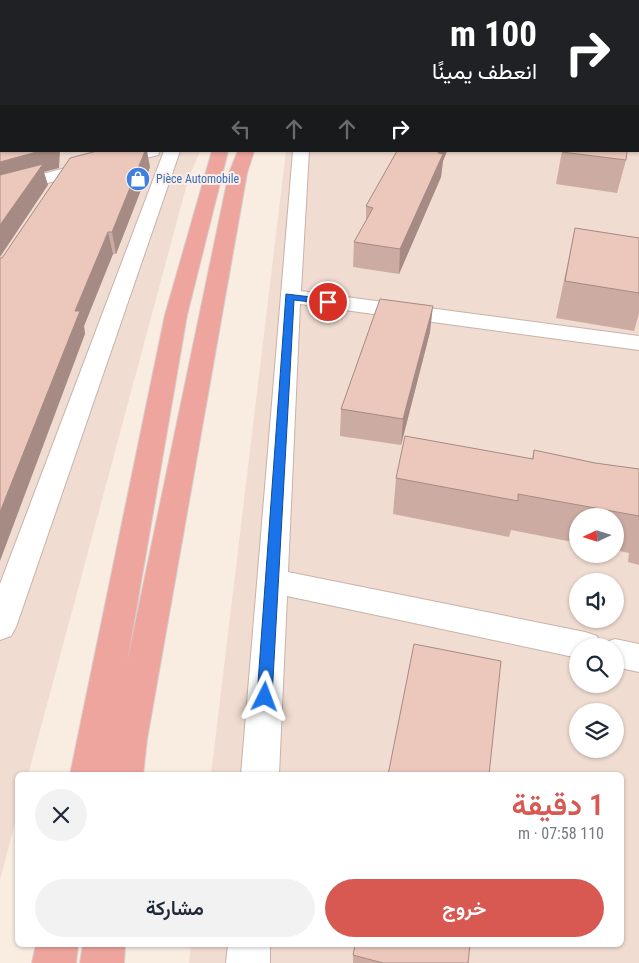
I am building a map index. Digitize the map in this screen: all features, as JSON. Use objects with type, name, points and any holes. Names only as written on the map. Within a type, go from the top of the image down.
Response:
[{"type":"highway","points":[[90,772],[176,315],[220,152]]},
{"type":"highway","points":[[124,772],[128,739],[201,359],[238,172],[246,152]]},
{"type":"highway","points":[[54,963],[57,947]]},
{"type":"highway","points":[[102,963],[104,947]]},
{"type":"street","points":[[52,195],[68,171],[95,159],[97,152]]},
{"type":"street","points":[[0,190],[148,152]]},
{"type":"street","points":[[0,627],[172,152]]},
{"type":"street","points":[[260,772],[301,152]]},
{"type":"street","points":[[290,296],[639,343]]},
{"type":"street","points":[[272,581],[569,643]]},
{"type":"street","points":[[624,655],[639,658]]},
{"type":"street","points":[[248,963],[249,947]]},
{"type":"shaded area","points":[[0,152],[200,152],[188,180],[29,772],[15,772],[15,823],[0,880]]},
{"type":"shaded area","points":[[286,152],[639,152],[639,963],[189,963],[191,947],[624,947],[624,772],[211,772]]},
{"type":"building","points":[[0,152],[36,152],[0,162]]},
{"type":"building","points":[[93,152],[145,152],[112,232],[108,232],[75,311],[80,311],[0,512],[0,258],[2,258],[70,158]]},
{"type":"building","points":[[396,152],[438,152],[443,154],[400,249],[354,242],[373,208],[366,206]]},
{"type":"building","points":[[562,152],[627,152],[626,160]]},
{"type":"building","points":[[43,164],[0,225],[0,175]]},
{"type":"building","points":[[575,228],[639,238],[639,293],[565,281]]},
{"type":"building","points":[[380,299],[433,306],[403,419],[341,409]]},
{"type":"building","points":[[405,436],[533,459],[534,450],[595,463],[639,469],[639,516],[624,513],[624,508],[595,508],[518,494],[518,501],[396,478]]},
{"type":"building","points":[[414,644],[501,661],[489,772],[389,772]]},
{"type":"building","points":[[355,947],[470,947],[468,963],[383,963],[353,955]]},
{"type":"place","name":"Pièce Automobile","points":[[138,179]]},
{"type":"route","points":[[265,697],[290,296],[328,302]]}]
